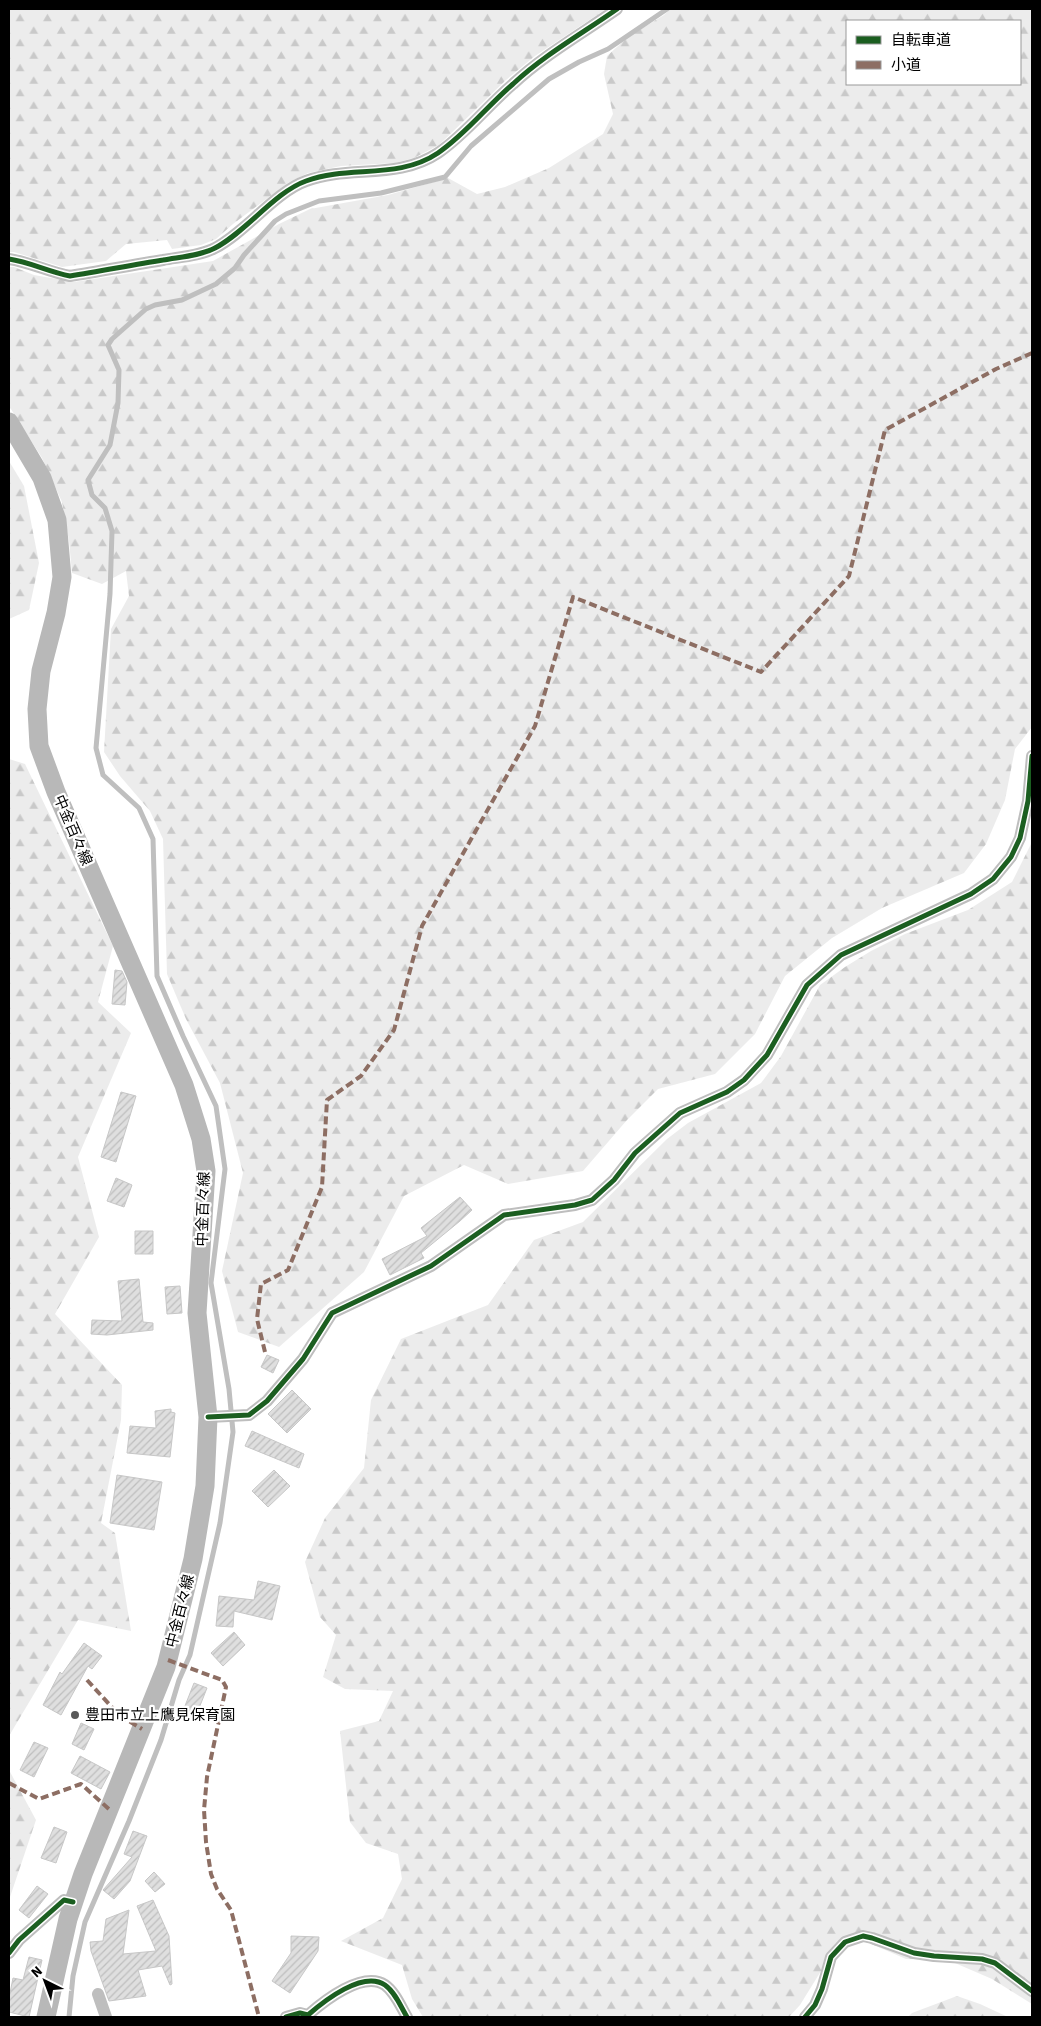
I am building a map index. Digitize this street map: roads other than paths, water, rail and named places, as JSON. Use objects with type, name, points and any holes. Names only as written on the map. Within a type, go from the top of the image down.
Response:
[{"type":"main road","name":"中金百々線","points":[[9,422],[42,478],[57,520],[62,577],[56,613],[41,671],[36,709],[39,746],[56,792],[184,1085],[201,1139],[206,1171],[197,1313],[213,1417],[205,1486],[193,1559],[166,1667],[73,1902],[46,2017]]},
{"type":"street","points":[[9,259],[70,276],[181,257],[213,249],[304,181],[337,173],[390,170],[423,162],[437,154],[452,143],[523,75],[617,9]]},
{"type":"street","points":[[213,1417],[249,1415],[267,1401],[303,1358],[332,1312],[431,1266],[504,1215],[575,1205],[592,1200],[614,1180],[635,1153],[680,1112],[728,1092],[744,1080],[767,1055],[808,986],[841,956],[972,894],[994,878],[1011,857],[1020,838],[1027,810],[1032,756]]},
{"type":"street","points":[[9,1953],[19,1940],[64,1900],[73,1902]]},
{"type":"street","points":[[805,2017],[815,2005],[822,1989],[831,1957],[845,1942],[863,1936],[914,1952],[934,1956],[982,1959],[995,1963],[1032,1991]]},
{"type":"street","points":[[286,2017],[300,2013],[308,2015],[336,1994],[362,1981],[384,1984],[407,2017]]},
{"type":"street","points":[[98,1994],[106,2017]]},
{"type":"waterway","points":[[69,2017],[73,1976],[85,1922],[129,1821],[161,1740],[179,1680],[190,1655],[220,1523],[233,1432],[229,1389],[211,1283],[225,1169],[216,1106],[157,976],[153,839],[139,808],[103,775],[96,748],[110,594],[112,531],[105,508],[92,495],[88,480],[110,445],[118,403],[119,370],[108,345],[112,339],[146,309],[155,305],[182,300],[216,284],[235,268],[244,255],[275,221],[286,214],[319,201],[381,193],[445,177],[471,146],[549,79],[579,62],[608,49],[667,9]]},
{"type":"place","name":"豊田市立上鷹見保育園","points":[[75,1715]]}]
